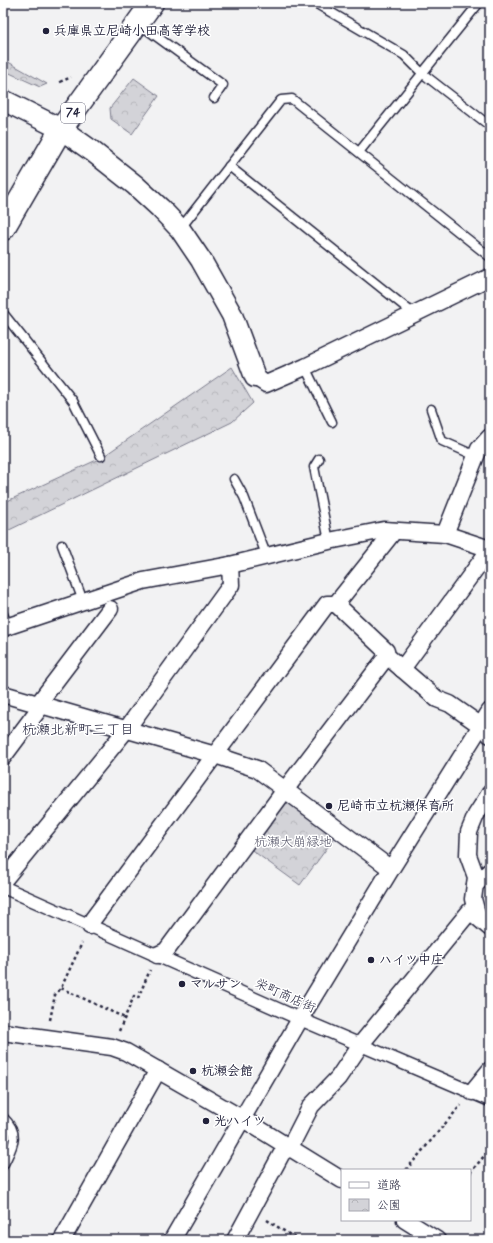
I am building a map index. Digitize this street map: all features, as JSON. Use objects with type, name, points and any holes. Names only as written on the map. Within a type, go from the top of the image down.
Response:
[{"type":"main road","name":"74","points":[[3,229],[61,129],[152,3]]},
{"type":"street","points":[[3,100],[61,129],[92,151],[135,185],[180,229],[201,260],[232,315],[256,377],[266,384],[305,367],[490,277]]},
{"type":"street","points":[[445,534],[490,437]]},
{"type":"street","points":[[5,623],[83,601],[142,581],[230,565],[329,541],[384,530],[445,534],[490,549],[402,669]]},
{"type":"street","points":[[336,604],[394,531]]},
{"type":"street","points":[[3,881],[126,730],[231,585],[230,565]]},
{"type":"street","points":[[90,926],[93,919],[327,604],[336,604],[386,651],[387,656],[437,699],[450,704],[485,730]]},
{"type":"street","points":[[3,757],[110,609]]},
{"type":"street","points":[[156,955],[166,951],[285,790],[387,656]]},
{"type":"street","points":[[3,694],[215,755],[257,769],[391,869]]},
{"type":"street","points":[[172,1240],[300,1018],[391,869],[485,730],[490,711]]},
{"type":"street","points":[[478,917],[474,899],[476,878],[468,855],[470,832],[476,815],[490,793]]},
{"type":"street","points":[[475,884],[490,871]]},
{"type":"street","name":"栄町商店街","points":[[3,887],[490,1100]]},
{"type":"street","points":[[235,1240],[282,1153],[290,1147],[311,1106],[338,1078],[361,1044],[470,911],[490,928]]},
{"type":"street","points":[[3,1032],[112,1047],[126,1052],[243,1119],[341,1179]]},
{"type":"street","points":[[62,1240],[158,1070]]},
{"type":"street","points":[[472,1092],[490,1070]]},
{"type":"street","points":[[407,1221],[437,1240]]},
{"type":"lane","points":[[315,3],[404,55],[422,73],[490,126]]},
{"type":"lane","points":[[359,152],[478,3]]},
{"type":"lane","points":[[137,23],[223,85],[214,98]]},
{"type":"lane","points":[[180,229],[281,100],[292,99],[490,257]]},
{"type":"lane","points":[[229,166],[414,314]]},
{"type":"lane","points":[[3,313],[73,401],[100,456]]},
{"type":"lane","points":[[305,367],[332,422]]},
{"type":"lane","points":[[431,409],[442,441],[482,452]]},
{"type":"lane","points":[[319,459],[314,467],[329,541]]},
{"type":"lane","points":[[234,479],[244,497],[267,557]]},
{"type":"lane","points":[[62,545],[83,601]]},
{"type":"lane","points":[[3,1117],[13,1131],[14,1142],[3,1166]]},
{"type":"path","points":[[46,1038],[55,995],[61,988],[90,926]]},
{"type":"path","points":[[112,1047],[134,996],[138,998],[156,955]]},
{"type":"path","points":[[61,988],[125,1018]]},
{"type":"path","points":[[407,1169],[472,1092]]},
{"type":"path","points":[[471,1172],[490,1149]]},
{"type":"path","points":[[251,1210],[298,1240]]},
{"type":"green space","points":[[3,59],[47,84],[40,87],[3,70]]},
{"type":"green space","points":[[134,78],[159,96],[132,134],[111,119],[110,108]]},
{"type":"green space","points":[[232,367],[253,403],[232,422],[3,533],[3,503],[101,458]]},
{"type":"green space","name":"杭瀬大崩緑地","points":[[282,801],[288,801],[335,837],[300,885],[249,848]]},
{"type":"place","name":"兵庫県立尼崎小田高等学校","points":[[46,31]]},
{"type":"place","name":"尼崎市立杭瀬保育所","points":[[329,806]]},
{"type":"place","name":"ハイツ中庄","points":[[371,960]]},
{"type":"place","name":"マルサン","points":[[182,984]]},
{"type":"place","name":"杭瀬会館","points":[[193,1071]]},
{"type":"place","name":"光ハイツ","points":[[206,1121]]},
{"type":"district","name":"杭瀬北新町三丁目","points":[[78,730]]}]
